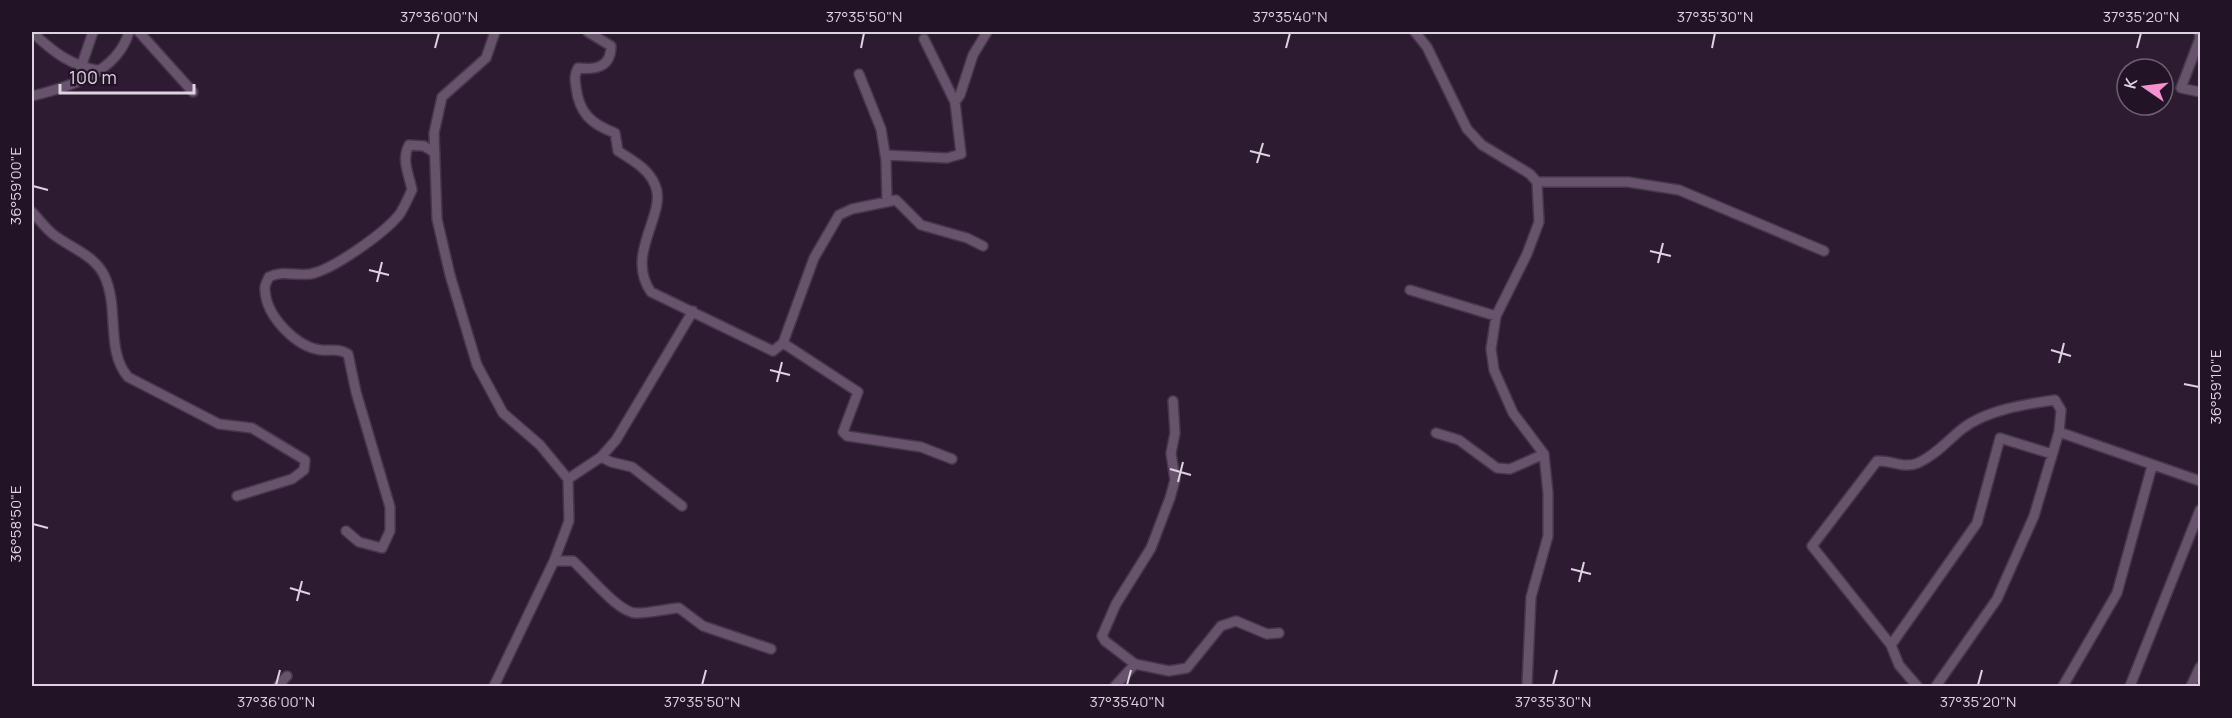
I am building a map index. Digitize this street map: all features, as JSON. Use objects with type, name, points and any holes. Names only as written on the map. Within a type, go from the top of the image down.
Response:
[{"type":"street","points":[[32,32],[57,56],[81,67],[101,70]]},
{"type":"street","points":[[81,67],[93,32]]},
{"type":"street","points":[[32,96],[65,88],[101,70],[125,44],[129,32]]},
{"type":"street","points":[[139,32],[193,92]]},
{"type":"street","points":[[494,687],[554,561],[569,521],[568,479],[540,445],[503,413],[477,364],[450,275],[437,219],[434,134],[442,97],[486,58],[495,32]]},
{"type":"street","points":[[588,32],[611,46],[611,56],[606,64],[594,70],[578,68],[574,75],[577,100],[585,117],[615,133],[618,151],[650,175],[656,186],[658,197],[645,238],[641,274],[651,292],[773,351],[783,343],[814,258],[839,215],[852,209],[896,200],[921,225],[967,238],[983,246]]},
{"type":"street","points":[[955,102],[960,95],[973,55],[987,32]]},
{"type":"street","points":[[1414,32],[1427,47],[1467,129],[1482,145],[1530,174],[1537,182],[1539,222],[1527,254],[1496,316],[1491,349],[1494,370],[1513,413],[1544,454],[1548,493],[1548,537],[1531,597],[1527,687]]},
{"type":"street","points":[[2199,32],[2200,38],[2181,88],[2200,92]]},
{"type":"street","points":[[885,155],[959,156],[962,145],[955,102],[924,39]]},
{"type":"street","points":[[859,74],[881,129],[885,155],[886,201]]},
{"type":"street","points":[[346,531],[359,542],[382,548],[390,531],[390,507],[356,392],[348,354],[338,349],[320,350],[295,339],[281,325],[270,307],[264,290],[269,277],[278,272],[292,275],[312,274],[367,245],[398,215],[412,190],[404,153],[409,145],[424,146],[435,153]]},
{"type":"street","points":[[1537,182],[1628,182],[1679,190],[1824,251]]},
{"type":"street","points":[[32,212],[53,234],[90,258],[104,273],[112,307],[118,365],[128,377],[219,424],[252,428],[305,460],[304,470],[292,479],[237,496]]},
{"type":"street","points":[[1410,290],[1496,316]]},
{"type":"street","points":[[568,479],[601,457],[616,440],[693,311]]},
{"type":"street","points":[[783,343],[858,392],[843,432],[847,436],[921,447],[952,459]]},
{"type":"street","points":[[1917,687],[1899,665],[1892,645],[1812,546],[1877,461],[1887,460],[1902,466],[1917,463],[1938,451],[1964,427],[2019,405],[2055,400],[2061,410],[2058,432],[2034,516],[1997,599],[1936,687]]},
{"type":"street","points":[[1173,401],[1175,433],[1171,453],[1174,480],[1170,498],[1151,548],[1116,604],[1102,636],[1105,641],[1135,664],[1169,671],[1187,668],[1221,626],[1236,621],[1268,634],[1279,633]]},
{"type":"street","points":[[2058,432],[2200,481]]},
{"type":"street","points":[[1436,433],[1459,440],[1497,468],[1510,469],[1544,454]]},
{"type":"street","points":[[1892,645],[1977,523],[2000,438],[2052,454]]},
{"type":"street","points":[[601,457],[632,467],[682,506]]},
{"type":"street","points":[[2063,687],[2116,593],[2152,466]]},
{"type":"street","points":[[2130,687],[2200,510]]},
{"type":"street","points":[[554,561],[573,561],[593,578],[614,604],[635,614],[679,608],[703,626],[771,649]]},
{"type":"street","points":[[1115,687],[1135,664]]},
{"type":"street","points":[[2191,687],[2200,667]]},
{"type":"street","points":[[278,687],[287,676]]}]
